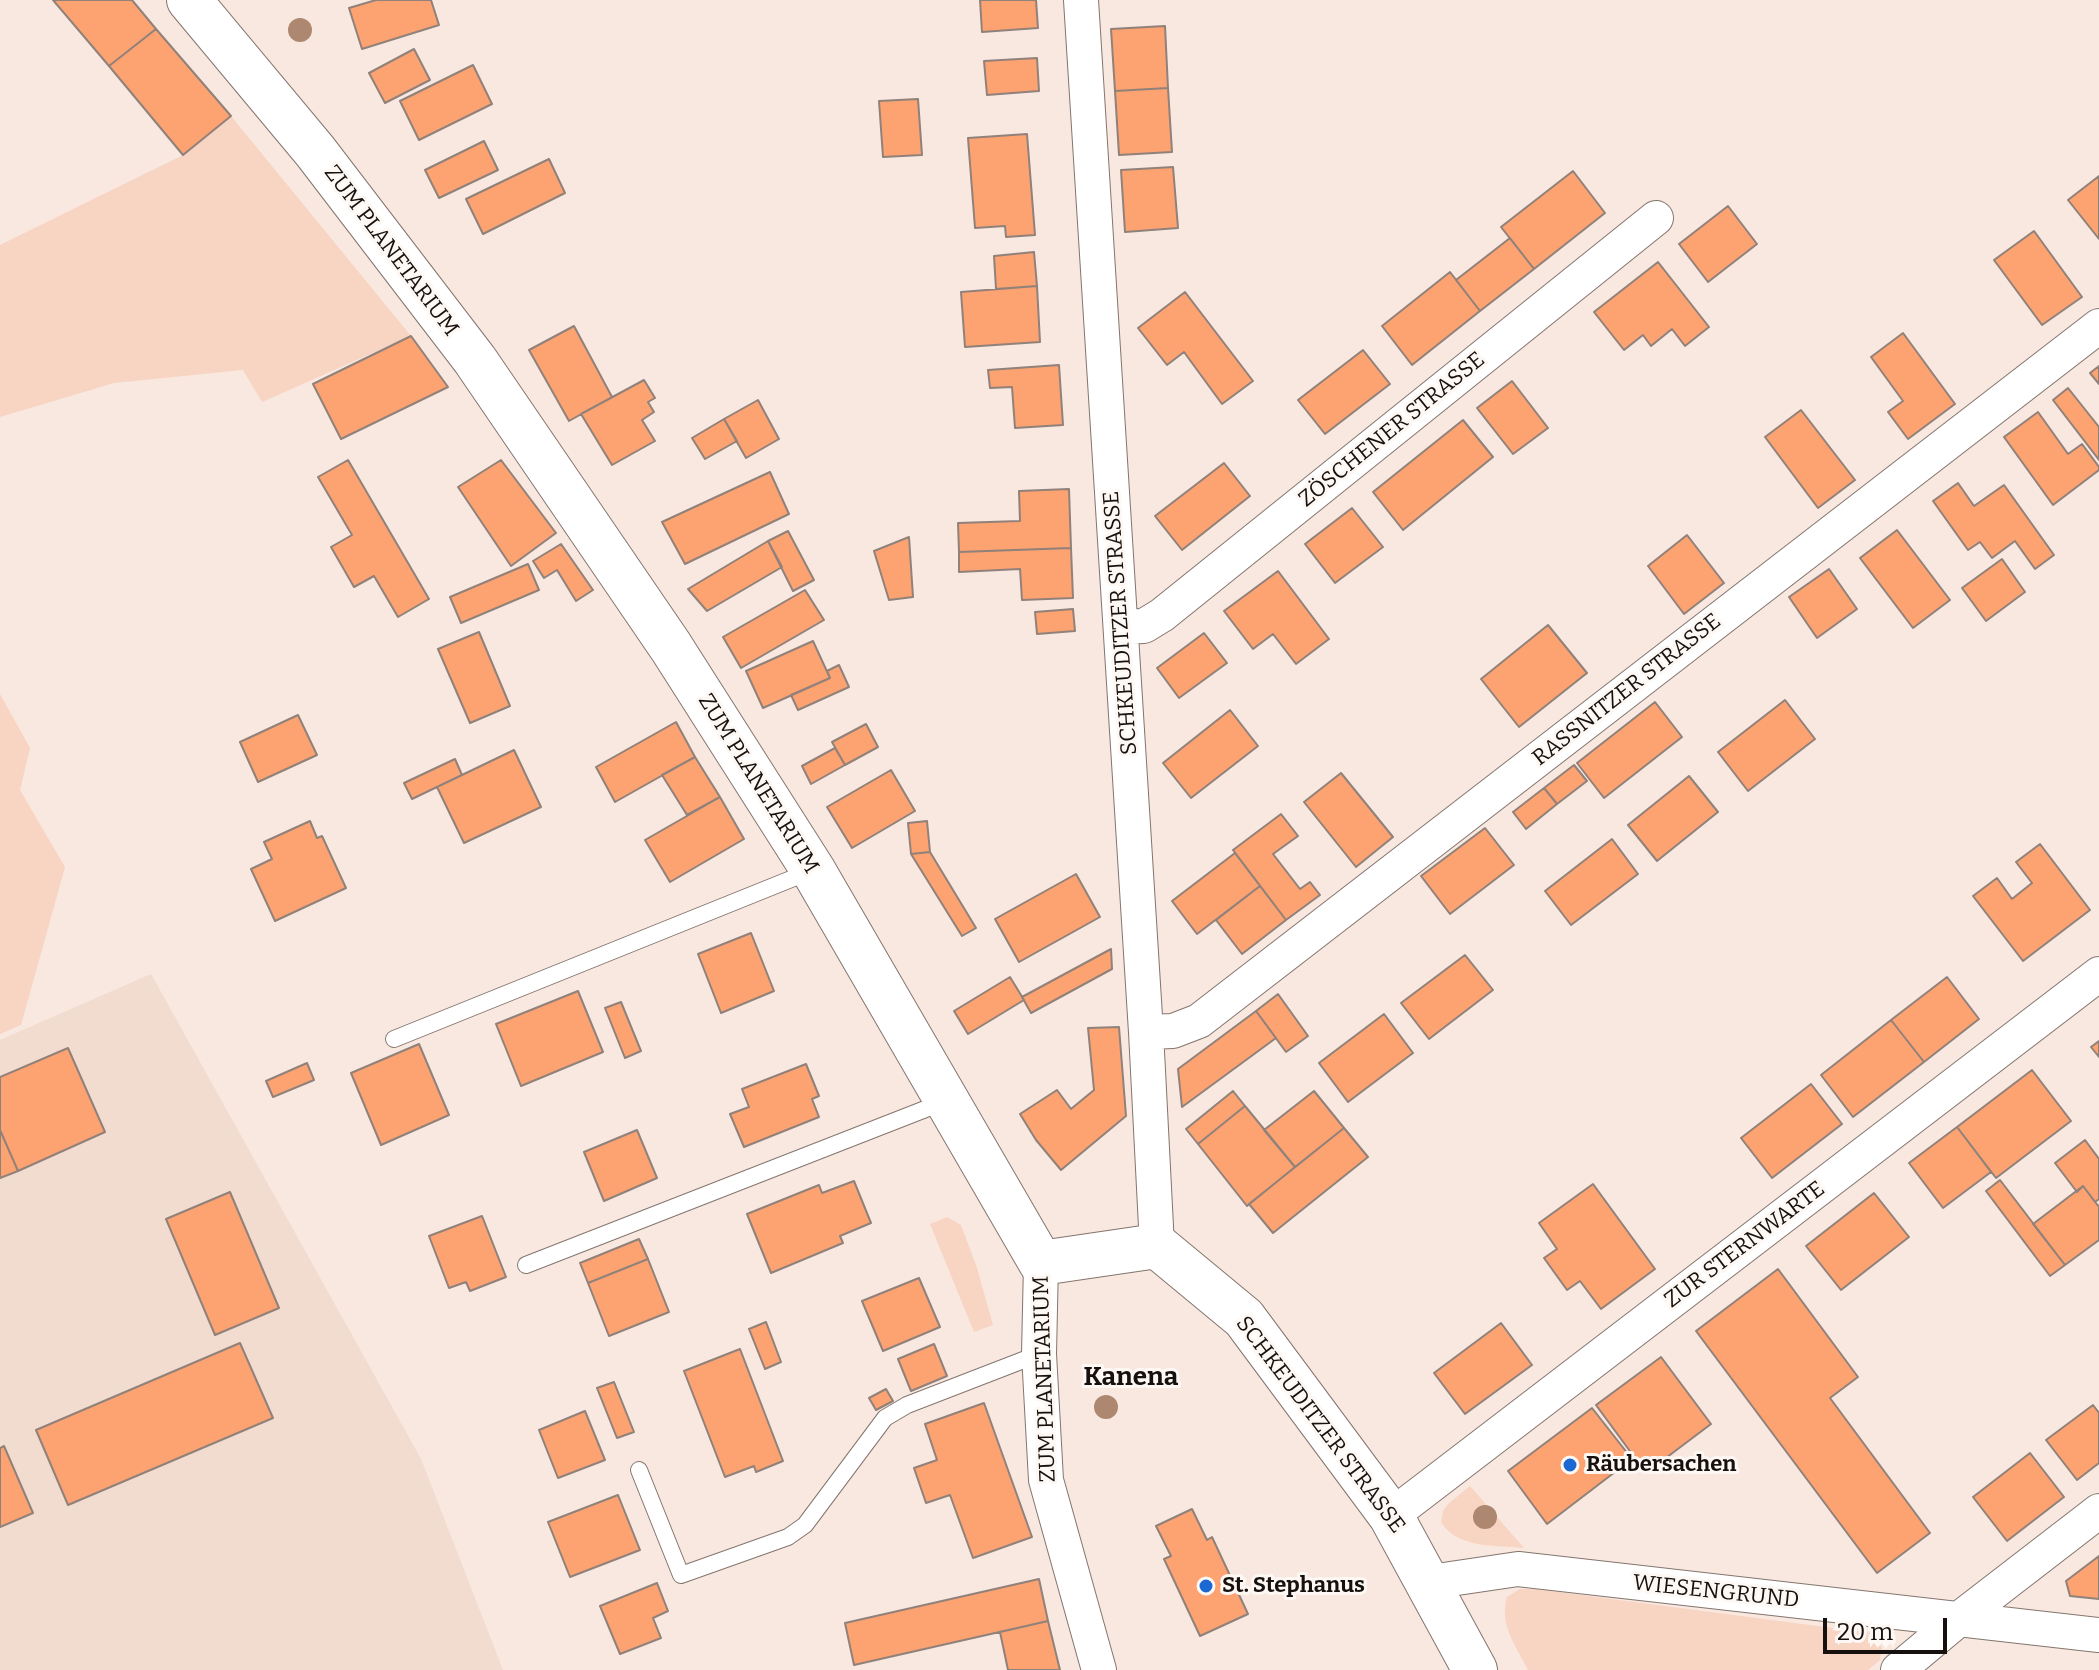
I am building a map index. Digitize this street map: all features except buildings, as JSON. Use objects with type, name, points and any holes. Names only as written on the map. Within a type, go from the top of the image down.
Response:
[{"type":"street","name":"ZUM PLANETARIUM","points":[[189,0],[315,151],[475,360],[671,647],[813,870],[1041,1263],[1039,1354],[1046,1480],[1099,1670]]},
{"type":"street","name":"SCHKEUDITZER STRASSE","points":[[1081,0],[1157,1246],[1244,1318],[1391,1516],[1430,1582],[1475,1670]]},
{"type":"street","name":"ZÖSCHENER STRASSE","points":[[1121,627],[1144,626],[1162,615],[1656,218]]},
{"type":"street","name":"RASSNITZER STRASSE","points":[[1146,1032],[1173,1031],[1199,1021],[2099,326]]},
{"type":"street","name":"ZUR STERNWARTE","points":[[1391,1516],[2099,974]]},
{"type":"street","points":[[1041,1263],[1157,1246]]},
{"type":"street","points":[[1898,1670],[2099,1511]]},
{"type":"street","name":"WIESENGRUND","points":[[1430,1582],[1518,1569],[2099,1635]]},
{"type":"lane","points":[[394,1039],[813,870]]},
{"type":"lane","points":[[526,1265],[948,1101]]},
{"type":"lane","points":[[639,1470],[681,1575],[788,1537],[805,1525],[885,1418],[896,1411],[1039,1354]]},
{"type":"shaded area","points":[[231,116],[411,336],[262,402],[243,370],[114,383],[0,417],[0,245],[183,155]]},
{"type":"shaded area","points":[[0,694],[30,748],[20,790],[65,867],[21,1025],[0,1034]]},
{"type":"shaded area","points":[[151,974],[421,1459],[503,1670],[0,1670],[0,1040]]},
{"type":"shaded area","points":[[947,1217],[961,1225],[993,1325],[974,1332],[930,1224]]},
{"type":"shaded area","points":[[1470,1486],[1524,1548],[1478,1544],[1448,1531],[1441,1522],[1443,1511]]},
{"type":"shaded area","points":[[1520,1589],[1871,1633],[1882,1647],[1880,1660],[1868,1670],[1528,1670],[1510,1635],[1505,1617],[1507,1597]]},
{"type":"place","name":"Räubersachen","points":[[1570,1465]]},
{"type":"place","name":"St. Stephanus","points":[[1206,1586]]},
{"type":"district","name":"Kanena","points":[[1131,1378]]}]
